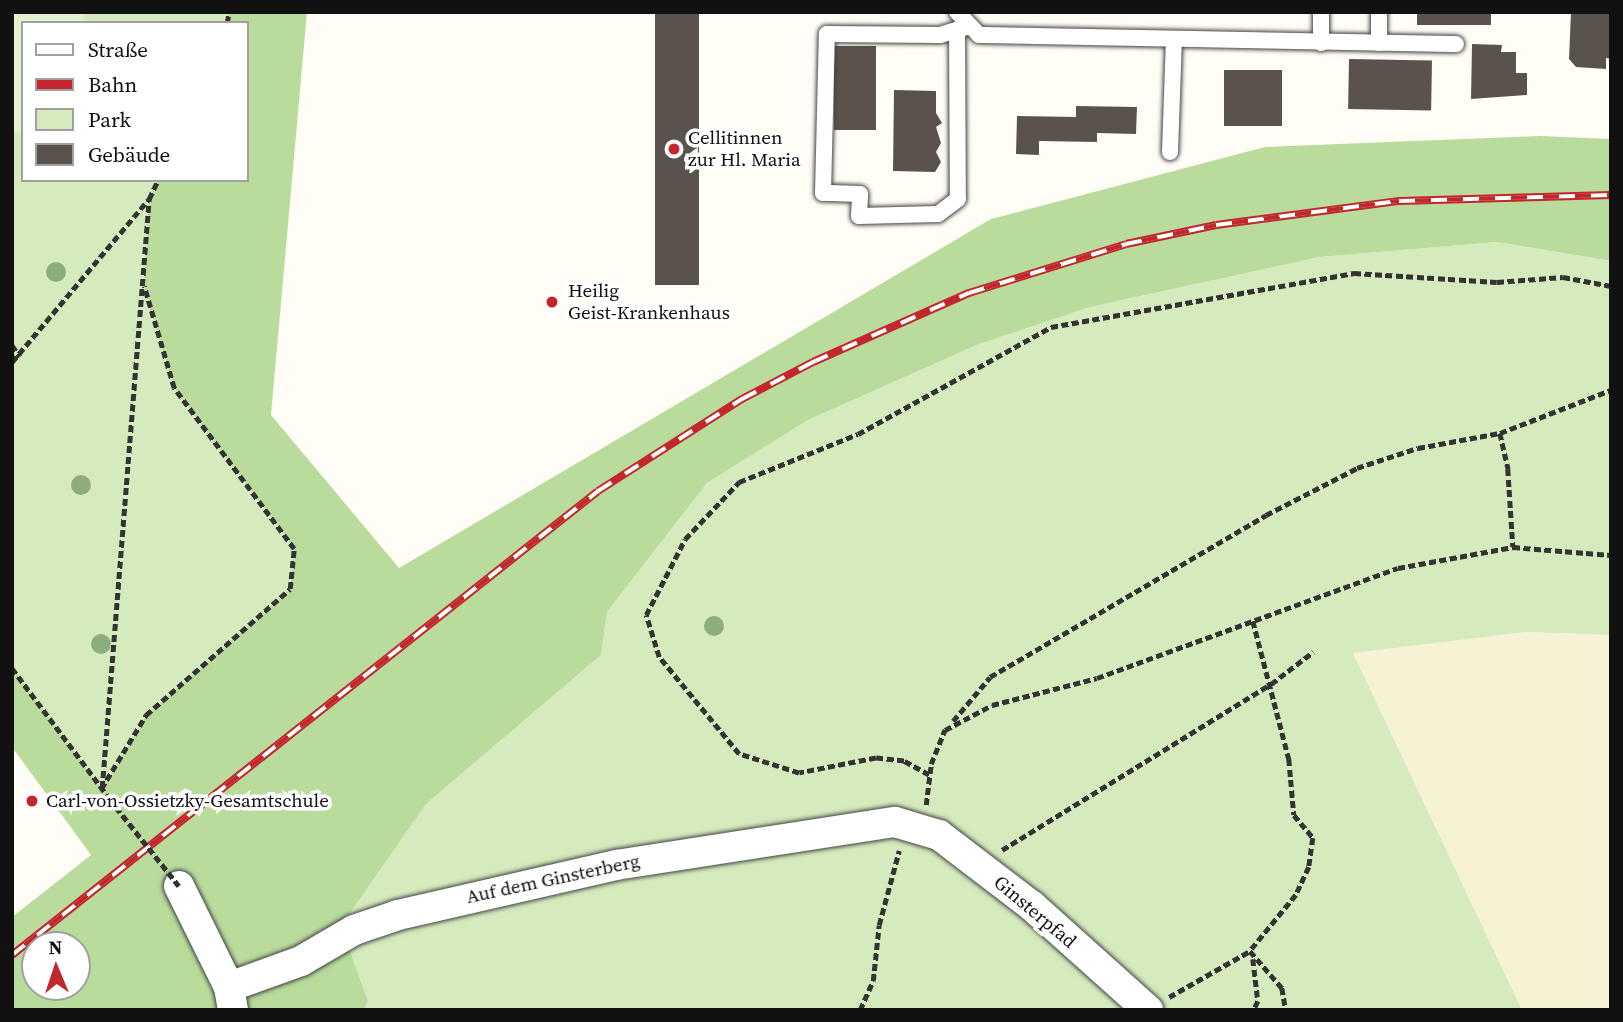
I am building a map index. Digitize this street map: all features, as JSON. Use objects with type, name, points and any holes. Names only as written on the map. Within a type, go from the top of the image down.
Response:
[{"type":"street","name":"Auf dem Ginsterberg","points":[[231,998],[354,930],[459,898],[616,865],[826,830],[895,822],[915,824]]},
{"type":"street","name":"Ginsterpfad","points":[[915,824],[939,835],[1155,1006]]},
{"type":"street","points":[[179,886],[231,998]]},
{"type":"lane","points":[[957,12],[963,28],[958,199],[938,214],[859,216],[860,194],[823,193],[828,34],[940,35],[963,28],[979,35],[1456,44]]},
{"type":"lane","points":[[1321,12],[1321,43]]},
{"type":"lane","points":[[1379,12],[1380,43]]},
{"type":"lane","points":[[1170,152],[1174,40]]},
{"type":"path","points":[[12,362],[20,356],[149,199],[157,182]]},
{"type":"path","points":[[102,789],[149,199]]},
{"type":"path","points":[[929,775],[904,761],[876,758],[799,773],[738,754],[659,657],[646,615],[685,539],[739,482],[858,434],[1051,327],[1354,273],[1497,282],[1563,277],[1611,286]]},
{"type":"path","points":[[102,789],[146,715],[290,589],[294,549],[174,388],[144,286]]},
{"type":"path","points":[[12,345],[20,356]]},
{"type":"path","points":[[859,1010],[873,981],[879,925],[901,844],[925,809],[929,775],[938,743],[990,677],[1266,515],[1357,468],[1418,449],[1500,433],[1611,390]]},
{"type":"path","points":[[1500,433],[1508,469],[1513,547]]},
{"type":"path","points":[[950,725],[1019,695],[1097,678],[1398,568],[1513,547],[1611,555]]},
{"type":"path","points":[[1155,1006],[1250,951],[1296,895],[1309,867],[1313,838],[1294,815],[1289,759],[1253,621]]},
{"type":"path","points":[[977,865],[1271,684],[1313,652]]},
{"type":"path","points":[[12,668],[102,789],[179,886]]},
{"type":"path","points":[[1250,951],[1258,1001],[1254,1010]]},
{"type":"path","points":[[1252,958],[1282,988],[1286,1010]]},
{"type":"shaded area","points":[[1526,632],[1611,635],[1611,1010],[1522,1010],[1353,653]]},
{"type":"green space","points":[[12,12],[229,12],[227,21],[21,21],[21,182],[157,182],[149,199],[174,388],[294,549],[290,589],[146,715],[101,789],[12,671]]},
{"type":"green space","points":[[12,12],[84,12],[83,21],[21,21],[21,132],[12,131]]},
{"type":"green space","points":[[229,12],[307,12],[271,415],[399,568],[991,219],[1265,147],[1540,136],[1611,139],[1611,261],[1497,242],[1320,257],[1090,307],[979,344],[808,420],[707,483],[607,612],[601,655],[426,804],[341,926],[368,1001],[364,1010],[12,1010],[12,917],[91,855],[12,747],[12,668],[102,789],[146,715],[290,589],[294,549],[174,388],[144,286],[149,199],[157,182],[248,182],[248,21],[227,21]]},
{"type":"green space","points":[[1497,242],[1611,261],[1611,635],[1526,632],[1353,653],[1522,1010],[1164,1010],[944,825],[536,888],[921,833],[1138,1010],[364,1010],[368,1001],[341,926],[426,804],[601,655],[607,612],[707,483],[808,420],[979,344],[1090,307],[1320,257]]},
{"type":"building","name":"Cellitinnen zur Hl. Maria","points":[[655,12],[699,12],[699,285],[655,285]]},
{"type":"building","points":[[1417,12],[1491,12],[1491,25],[1417,25]]},
{"type":"building","points":[[1571,12],[1609,12],[1611,59],[1606,58],[1606,69],[1576,67],[1569,59]]},
{"type":"building","points":[[1472,44],[1502,45],[1501,52],[1516,52],[1516,73],[1527,73],[1527,95],[1471,99]]},
{"type":"building","points":[[834,46],[876,46],[876,130],[834,130]]},
{"type":"building","points":[[1349,59],[1432,60],[1431,110],[1348,109]]},
{"type":"building","points":[[1224,70],[1282,70],[1282,126],[1224,126]]},
{"type":"building","points":[[894,90],[936,91],[936,113],[942,123],[936,127],[941,143],[936,152],[941,162],[935,172],[893,171]]},
{"type":"building","points":[[1076,106],[1137,107],[1136,134],[1097,133],[1097,142],[1039,141],[1039,155],[1016,154],[1017,116],[1076,117]]},
{"type":"railway","points":[[12,955],[598,491],[742,399],[813,362],[969,293],[1126,244],[1216,225],[1399,201],[1611,195]]},
{"type":"place","name":"Cellitinnen zur Hl. Maria","points":[[674,149]]},
{"type":"place","name":"Heilig Geist-Krankenhaus","points":[[552,302]]},
{"type":"place","name":"Carl-von-Ossietzky-Gesamtschule","points":[[32,801]]}]
